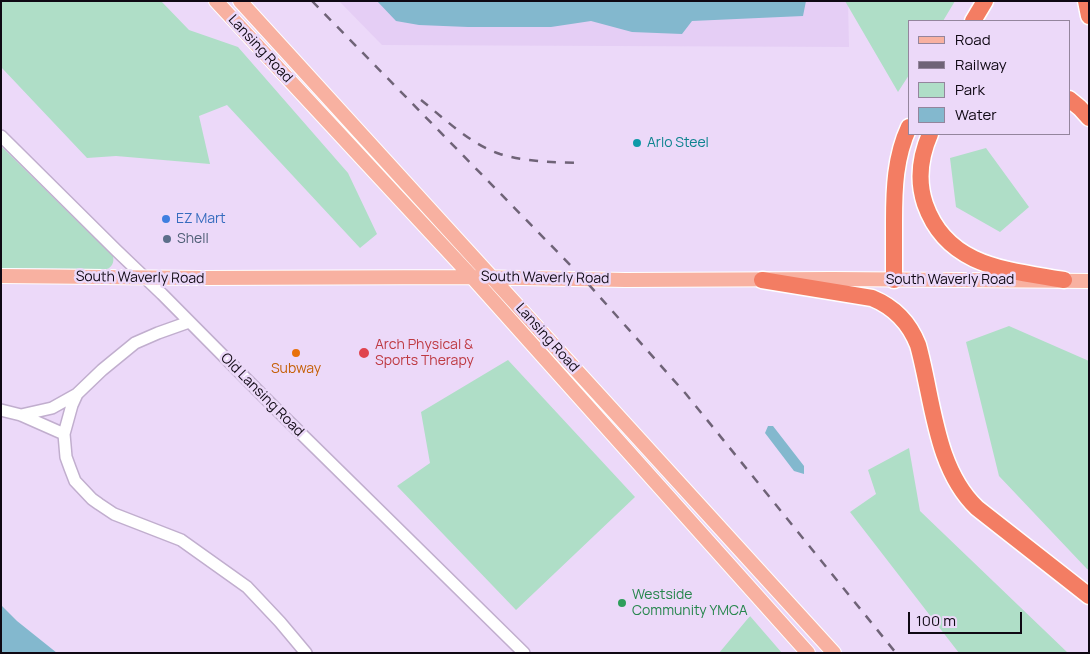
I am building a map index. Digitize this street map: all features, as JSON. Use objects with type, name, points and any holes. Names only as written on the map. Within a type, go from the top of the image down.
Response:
[{"type":"highway","points":[[975,20],[985,1]]},
{"type":"highway","points":[[1086,1],[1089,16]]},
{"type":"highway","points":[[1070,100],[1089,118]]},
{"type":"highway","points":[[894,280],[894,187],[897,163],[908,129]]},
{"type":"highway","points":[[930,135],[922,156],[920,178],[922,195],[930,218],[949,242],[974,259],[1003,269],[1064,280]]},
{"type":"highway","points":[[762,280],[872,298],[886,305],[899,315],[910,328],[918,345],[945,457],[962,491],[977,508],[1089,596]]},
{"type":"main road","name":"Lansing Road","points":[[216,1],[472,277],[808,653]]},
{"type":"main road","name":"Lansing Road","points":[[240,1],[834,653]]},
{"type":"main road","name":"South Waverly Road","points":[[1,276],[146,278],[472,277],[625,280],[1089,280]]},
{"type":"street","name":"Old Lansing Road","points":[[1,136],[524,653]]},
{"type":"street","points":[[21,415],[52,408],[77,394],[102,370],[135,343],[189,322]]},
{"type":"street","points":[[77,394],[64,434],[66,457],[75,481],[92,500],[114,514],[181,540],[247,587],[306,653]]},
{"type":"street","points":[[1,410],[21,415],[64,434]]},
{"type":"shaded area","points":[[339,1],[848,1],[849,47],[382,45]]},
{"type":"green space","points":[[1,1],[161,1],[189,30],[238,47],[348,173],[377,234],[360,248],[227,105],[199,116],[210,164],[116,156],[87,158],[1,67]]},
{"type":"green space","points":[[845,1],[955,1],[944,20],[908,20],[908,77],[898,92]]},
{"type":"green space","points":[[1,146],[113,256],[113,263],[110,268],[1,268]]},
{"type":"green space","points":[[986,148],[1029,207],[1000,232],[956,207],[950,158]]},
{"type":"green space","points":[[1009,326],[1089,361],[1089,570],[999,476],[966,342]]},
{"type":"green space","points":[[508,360],[635,497],[516,610],[397,486],[430,463],[421,412]]},
{"type":"green space","points":[[909,448],[920,511],[1068,653],[959,653],[850,512],[876,494],[868,470]]},
{"type":"green space","points":[[750,616],[782,653],[719,653]]},
{"type":"water","points":[[377,1],[806,1],[803,16],[692,21],[682,34],[632,32],[591,21],[551,27],[419,25],[396,21]]},
{"type":"water","points":[[768,426],[773,426],[804,466],[804,474],[794,471],[765,433]]},
{"type":"water","points":[[1,605],[17,621],[57,653],[1,653]]},
{"type":"railway","points":[[312,1],[583,278],[686,394],[896,653]]},
{"type":"railway","points":[[421,100],[468,138],[489,150],[510,157],[529,160],[579,163]]},
{"type":"place","name":"Arlo Steel","points":[[637,143]]},
{"type":"place","name":"EZ Mart","points":[[166,219]]},
{"type":"place","name":"Shell","points":[[167,239]]},
{"type":"place","name":"Subway","points":[[296,353]]},
{"type":"place","name":"Arch Physical & Sports Therapy","points":[[364,353]]},
{"type":"place","name":"Westside Community YMCA","points":[[622,603]]}]
